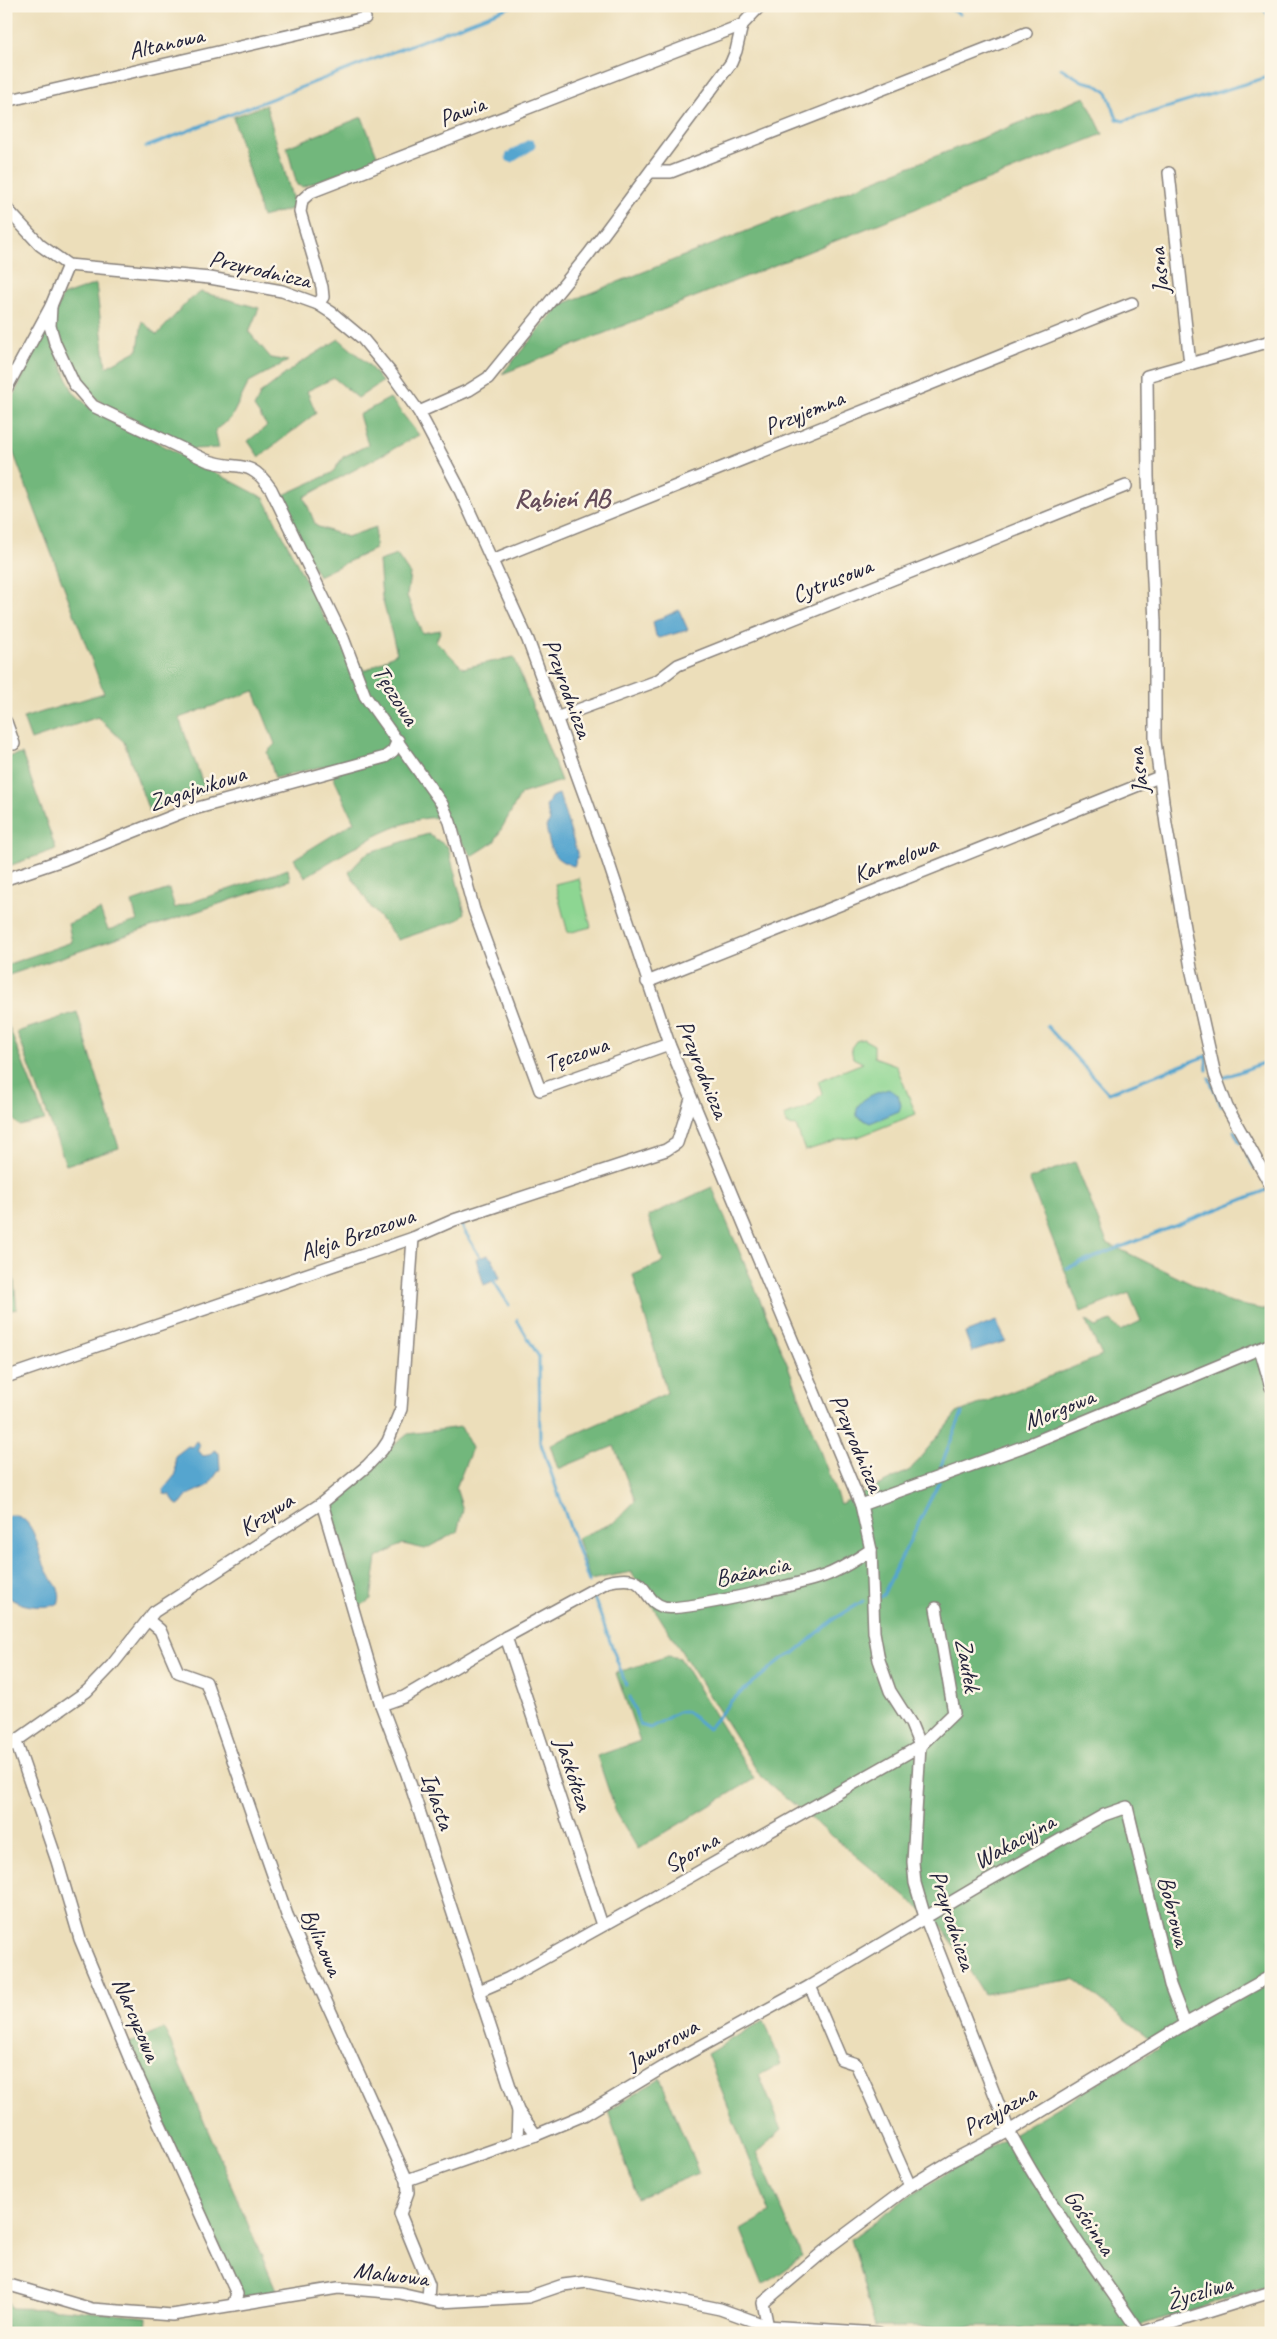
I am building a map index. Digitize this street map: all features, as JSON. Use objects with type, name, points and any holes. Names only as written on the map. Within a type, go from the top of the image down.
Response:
[{"type":"street","name":"Pawia","points":[[318,304],[323,297],[322,288],[300,212],[302,200],[311,192],[742,24],[760,6]]},
{"type":"street","name":"Altanowa","points":[[6,101],[365,18]]},
{"type":"street","name":"Pawia","points":[[419,412],[469,390],[488,378],[588,255],[731,63],[742,24]]},
{"type":"street","points":[[651,172],[671,172],[1026,33]]},
{"type":"street","name":"Jasna","points":[[1169,172],[1190,364]]},
{"type":"street","points":[[6,208],[40,245],[54,257],[68,265],[51,306],[6,389]]},
{"type":"street","name":"Przyrodnicza","points":[[68,265],[210,278],[282,291],[318,304],[362,338],[392,373],[419,412],[458,486],[528,640],[604,849],[669,1044],[861,1506],[871,1550],[874,1632],[879,1660],[890,1691],[911,1724],[920,1746],[913,1862],[916,1883],[925,1917],[1009,2131]]},
{"type":"street","name":"Przyjemna","points":[[492,560],[1132,303]]},
{"type":"street","name":"Tęczowa","points":[[51,306],[50,326],[55,343],[74,384],[93,406],[206,460],[219,465],[252,469],[260,473],[271,489],[309,571],[329,608],[365,696],[442,804],[450,822],[474,910],[540,1090],[669,1044]]},
{"type":"street","name":"Jasna","points":[[1271,341],[1147,376],[1148,478],[1155,615],[1155,741],[1159,777],[1191,968],[1215,1074],[1227,1107],[1271,1186]]},
{"type":"street","name":"Cytrusowa","points":[[556,718],[657,681],[678,665],[1126,486]]},
{"type":"street","points":[[6,722],[14,744]]},
{"type":"street","name":"Zagajnikowa","points":[[6,879],[65,859],[184,812],[384,757],[393,751],[398,740]]},
{"type":"street","name":"Karmelowa","points":[[647,982],[1159,777]]},
{"type":"street","name":"Aleja Brzozowa","points":[[6,1377],[413,1238],[454,1220],[666,1150],[677,1143],[691,1099]]},
{"type":"street","name":"Krzywa","points":[[11,1745],[87,1691],[112,1665],[148,1620],[165,1604],[322,1503],[367,1466],[388,1441],[398,1421],[405,1381],[413,1238]]},
{"type":"street","points":[[1265,1346],[1271,1387]]},
{"type":"street","name":"Morgowa","points":[[861,1506],[1022,1447],[1265,1346]]},
{"type":"street","name":"Iglasta","points":[[322,1503],[380,1705],[407,1774],[518,2110],[536,2135]]},
{"type":"street","name":"Bażancia","points":[[506,1637],[607,1582],[620,1578],[633,1580],[644,1586],[653,1600],[664,1607],[687,1606],[801,1583],[835,1571],[871,1550]]},
{"type":"street","name":"Zaułek","points":[[920,1746],[954,1713],[936,1608]]},
{"type":"street","name":"Bylinowa","points":[[148,1620],[160,1630],[178,1672],[206,1682],[287,1915],[407,2180]]},
{"type":"street","points":[[380,1705],[404,1697],[506,1637]]},
{"type":"street","name":"Jaskółcza","points":[[506,1637],[602,1925]]},
{"type":"street","name":"Narcyzowa","points":[[11,1745],[57,1861],[80,1939],[129,2057],[233,2285],[236,2294],[233,2305]]},
{"type":"street","name":"Sporna","points":[[480,1991],[507,1979],[920,1746]]},
{"type":"street","name":"Wakacyjna","points":[[925,1917],[1104,1815],[1127,1807]]},
{"type":"street","name":"Bobrowa","points":[[1127,1807],[1170,1985],[1185,2024]]},
{"type":"street","name":"Jaworowa","points":[[407,2180],[517,2142],[584,2115],[667,2065],[810,1986],[925,1917]]},
{"type":"street","name":"Przyjazna","points":[[768,2329],[763,2303],[830,2246],[910,2186],[1009,2131],[1185,2024],[1271,1976]]},
{"type":"street","points":[[810,1986],[841,2059],[856,2064],[910,2186]]},
{"type":"street","name":"Iglasta","points":[[517,2142],[518,2110]]},
{"type":"street","name":"Gościnna","points":[[1009,2131],[1023,2157],[1076,2239],[1140,2333]]},
{"type":"street","points":[[407,2180],[408,2192],[400,2214],[429,2285],[428,2298]]},
{"type":"street","name":"Malwowa","points":[[6,2284],[92,2309],[172,2314],[338,2288],[400,2293],[440,2302],[528,2297],[564,2284],[587,2282],[720,2309],[768,2329]]},
{"type":"street","name":"Życzliwa","points":[[1140,2333],[1271,2292]]},
{"type":"street","points":[[768,2329],[879,2333]]},
{"type":"green space","points":[[1085,97],[1103,134],[502,374],[560,305]]},
{"type":"green space","points":[[266,105],[295,208],[262,217],[233,117]]},
{"type":"green space","points":[[362,117],[378,158],[303,187],[297,185],[287,147]]},
{"type":"green space","points":[[96,284],[106,367],[138,350],[142,321],[157,335],[187,302],[201,292],[259,308],[249,332],[271,358],[288,361],[249,382],[231,418],[215,430],[219,448],[191,449],[103,404],[68,373],[52,325],[62,296]]},
{"type":"green space","points":[[46,329],[73,392],[89,407],[264,498],[325,619],[365,671],[397,653],[382,598],[379,561],[397,555],[410,574],[407,596],[422,633],[441,630],[436,641],[463,668],[514,657],[561,781],[521,794],[494,842],[472,856],[444,818],[428,818],[410,822],[372,838],[305,877],[294,859],[354,822],[328,765],[275,778],[267,752],[275,744],[254,691],[179,718],[206,792],[149,811],[124,742],[98,717],[31,740],[23,718],[104,693],[6,433],[6,411]]},
{"type":"green space","points":[[339,339],[368,364],[382,382],[358,398],[334,378],[307,391],[316,413],[259,457],[248,441],[267,426],[254,407],[261,393],[297,365]]},
{"type":"green space","points":[[390,398],[419,435],[304,497],[316,526],[347,537],[376,527],[375,549],[318,576],[279,497],[332,473],[343,457],[368,445],[359,415]]},
{"type":"green space","points":[[22,754],[56,849],[6,867],[6,757]]},
{"type":"green space","points":[[428,834],[448,847],[465,913],[458,920],[398,940],[370,906],[349,872],[367,853]]},
{"type":"green space","points":[[288,869],[290,880],[6,976],[6,965],[72,942],[68,924],[100,910],[108,930],[137,921],[132,902],[169,889],[175,908]]},
{"type":"green space","points":[[579,878],[591,927],[568,933],[555,884]]},
{"type":"green space","points":[[77,1012],[119,1148],[66,1165],[17,1032]]},
{"type":"green space","points":[[6,1020],[45,1120],[20,1126],[6,1112]]},
{"type":"green space","points":[[863,1039],[874,1045],[874,1057],[896,1065],[916,1114],[858,1137],[841,1139],[805,1151],[796,1126],[787,1125],[784,1116],[812,1105],[822,1093],[818,1081],[863,1063],[853,1058],[851,1048],[856,1041]]},
{"type":"green space","points":[[1075,1162],[1107,1243],[1231,1303],[1271,1311],[1271,2285],[1138,2327],[875,2327],[851,2239],[913,2193],[1159,2047],[1074,1979],[984,1994],[943,1928],[761,1777],[631,1572],[590,1580],[577,1538],[615,1522],[635,1501],[614,1446],[558,1469],[550,1445],[667,1393],[633,1275],[663,1262],[648,1216],[712,1187],[788,1366],[840,1504],[910,1470],[957,1413],[1102,1356],[1085,1320],[1095,1327],[1111,1321],[1120,1331],[1141,1321],[1129,1293],[1081,1312],[1029,1179]]},
{"type":"green space","points":[[6,1252],[12,1263],[17,1309],[6,1311]]},
{"type":"green space","points":[[461,1427],[472,1448],[456,1488],[463,1510],[457,1532],[425,1549],[403,1544],[377,1558],[371,1599],[359,1607],[328,1498],[408,1434]]},
{"type":"green space","points":[[668,1656],[680,1658],[754,1779],[638,1849],[616,1812],[597,1756],[640,1741],[616,1673]]},
{"type":"green space","points":[[764,2020],[781,2064],[759,2075],[782,2130],[757,2152],[802,2257],[763,2285],[741,2230],[770,2213],[707,2054]]},
{"type":"green space","points":[[164,2028],[277,2292],[242,2298],[129,2043]]},
{"type":"green space","points":[[660,2078],[699,2173],[637,2198],[608,2111]]},
{"type":"green space","points":[[6,2297],[11,2308],[60,2309],[147,2317],[146,2333],[6,2333]]},
{"type":"water","points":[[679,610],[688,630],[659,638],[656,636],[653,622]]},
{"type":"water","points":[[559,794],[578,856],[574,866],[560,860],[553,852],[546,827],[550,821],[546,807],[551,797]]},
{"type":"water","points":[[889,1089],[898,1095],[901,1105],[899,1111],[870,1123],[857,1117],[858,1106],[866,1098]]},
{"type":"water","points":[[488,1255],[493,1260],[500,1278],[484,1285],[476,1259]]},
{"type":"water","points":[[996,1321],[1006,1341],[972,1352],[965,1333]]},
{"type":"water","points":[[196,1441],[200,1444],[198,1450],[203,1456],[209,1455],[214,1450],[219,1453],[220,1469],[208,1486],[188,1495],[181,1504],[177,1505],[170,1495],[164,1494],[163,1490],[176,1474],[175,1456],[188,1446],[192,1447]]},
{"type":"water","points":[[9,1515],[18,1516],[25,1520],[30,1527],[48,1574],[60,1594],[58,1604],[52,1606],[31,1606],[17,1602],[6,1595],[6,1517]]},
{"type":"waterway","points":[[146,147],[512,6]]},
{"type":"waterway","points":[[945,6],[960,14]]},
{"type":"waterway","points":[[1261,6],[1271,18]]},
{"type":"waterway","points":[[1061,68],[1082,81],[1095,84],[1107,92],[1117,119],[1123,121],[1271,76]]},
{"type":"waterway","points":[[511,157],[530,145]]},
{"type":"waterway","points":[[1047,1026],[1108,1093],[1206,1056],[1207,1070]]},
{"type":"waterway","points":[[1223,1078],[1271,1060]]},
{"type":"waterway","points":[[1209,1078],[1221,1105]]},
{"type":"waterway","points":[[1234,1131],[1240,1143]]},
{"type":"waterway","points":[[1247,1155],[1254,1167]]},
{"type":"waterway","points":[[1067,1268],[1267,1190]]},
{"type":"waterway","points":[[461,1225],[481,1259]]},
{"type":"waterway","points":[[493,1280],[509,1305]]},
{"type":"waterway","points":[[517,1320],[539,1357],[540,1441],[589,1582]]},
{"type":"waterway","points":[[941,1466],[962,1413]]},
{"type":"waterway","points":[[878,1598],[883,1595],[939,1482]]},
{"type":"waterway","points":[[593,1595],[626,1685]]},
{"type":"waterway","points":[[630,1697],[640,1725],[650,1728],[678,1712],[687,1712],[708,1729],[732,1700],[782,1659],[793,1654],[834,1619],[863,1601]]},
{"type":"district","name":"Rąbień AB","points":[[562,498]]}]
